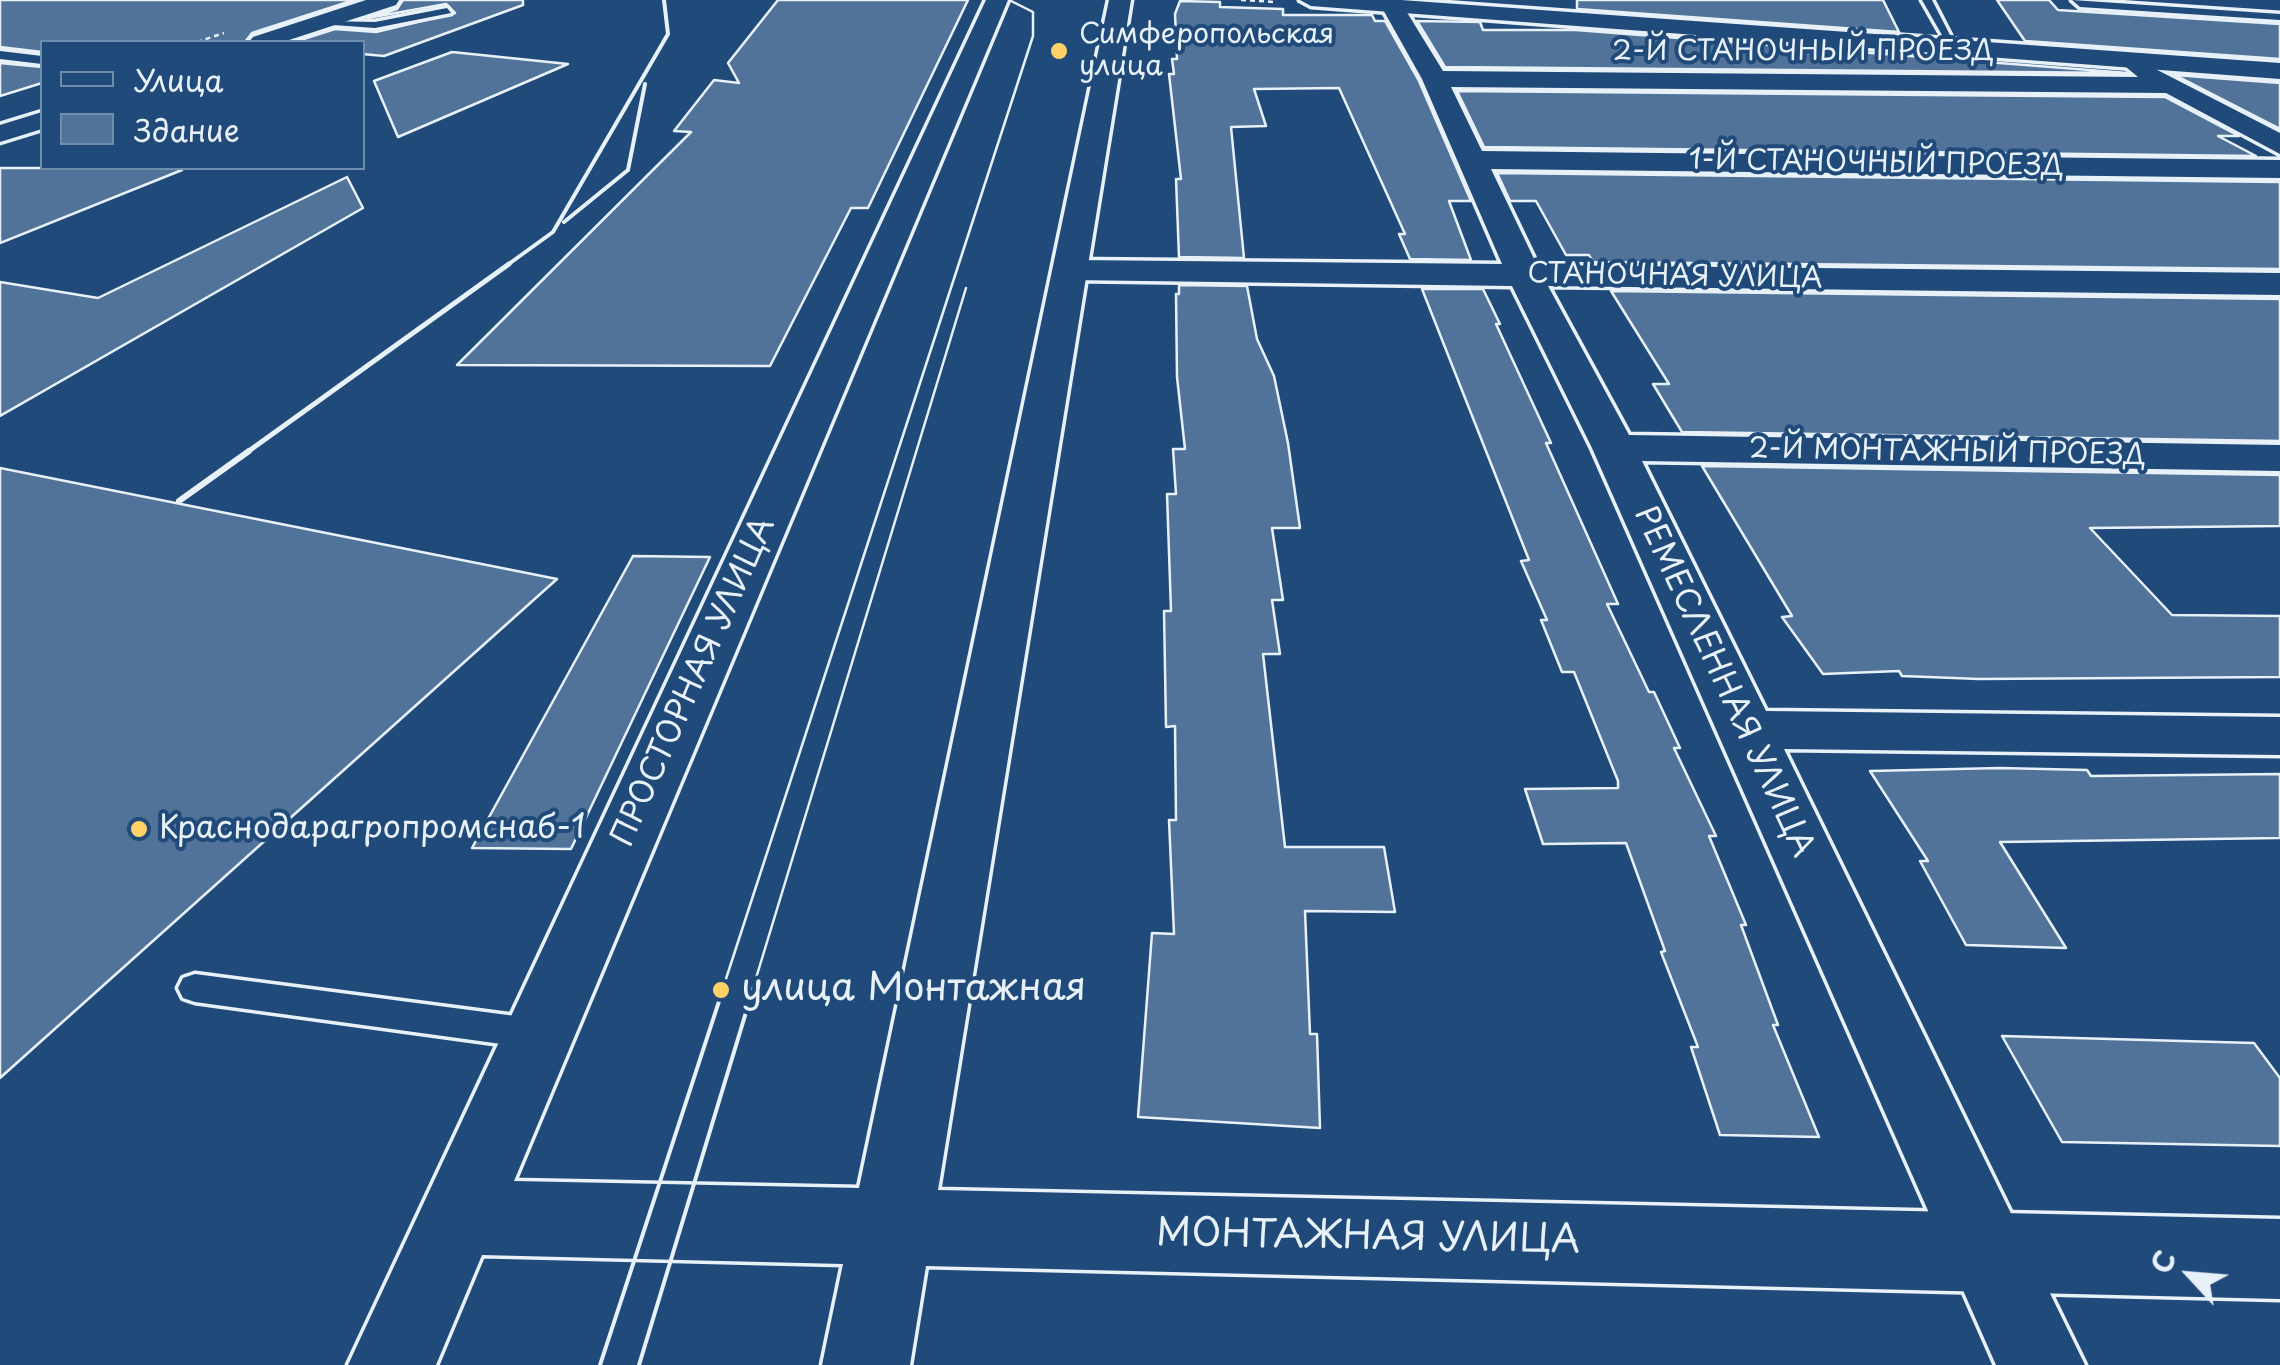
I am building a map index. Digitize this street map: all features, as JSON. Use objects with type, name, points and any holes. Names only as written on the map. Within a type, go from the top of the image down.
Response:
[{"type":"street","points":[[267,40],[388,0]]},
{"type":"street","points":[[277,40],[397,0]]},
{"type":"street","name":"ПРОСТОРНАЯ УЛИЦА","points":[[392,1365],[997,0]]},
{"type":"street","points":[[866,1365],[1120,0]]},
{"type":"street","points":[[1310,0],[1999,43],[2280,56]]},
{"type":"street","points":[[1494,0],[1946,33],[2124,60],[2280,71]]},
{"type":"street","name":"РЕМЕСЛЕННАЯ УЛИЦА","points":[[1392,6],[1435,79],[1524,275],[1614,448],[2041,1365]]},
{"type":"street","points":[[2124,60],[2280,145]]},
{"type":"street","name":"2-Й СТАНОЧНЫЙ ПРОЕЗД","points":[[1435,79],[2170,85]]},
{"type":"street","points":[[0,132],[40,119]]},
{"type":"street","name":"1-Й СТАНОЧНЫЙ ПРОЕЗД","points":[[1473,160],[2280,169]]},
{"type":"street","name":"СТАНОЧНАЯ УЛИЦА","points":[[1071,270],[2280,284]]},
{"type":"street","name":"2-Й МОНТАЖНЫЙ ПРОЕЗД","points":[[1614,448],[2280,458]]},
{"type":"street","points":[[1745,730],[2280,736]]},
{"type":"street","name":"МОНТАЖНАЯ УЛИЦА","points":[[456,1217],[2280,1259]]},
{"type":"lane","points":[[1926,0],[1946,33]]},
{"type":"lane","points":[[2077,0],[2080,4],[2280,17]]},
{"type":"lane","points":[[325,24],[375,25],[447,12]]},
{"type":"lane","points":[[0,55],[40,60]]},
{"type":"lane","points":[[196,988],[538,1034]]},
{"type":"shaded area","points":[[1364,0],[1441,0],[1934,36],[1949,38],[1950,42]]},
{"type":"building","points":[[0,0],[354,0],[252,33],[247,40],[40,40],[40,52],[0,47]]},
{"type":"building","points":[[403,0],[523,0],[523,5],[384,56],[365,54],[365,40],[300,40],[335,29],[376,32],[455,13],[446,4],[368,18],[397,9]]},
{"type":"building","points":[[778,0],[968,0],[868,208],[851,208],[770,366],[457,365],[691,132],[674,131],[714,80],[739,83],[728,63]]},
{"type":"building","points":[[1577,0],[1883,0],[1899,32],[1577,9]]},
{"type":"building","points":[[1997,0],[2049,0],[2058,10],[2280,24],[2280,59],[2025,41]]},
{"type":"building","points":[[1180,1],[1283,9],[1283,15],[1372,15],[1375,21],[1385,21],[1419,81],[1471,201],[1449,201],[1471,260],[1410,259],[1399,234],[1405,234],[1339,88],[1254,89],[1266,126],[1231,127],[1244,258],[1179,257],[1176,179],[1181,179],[1169,74],[1174,74],[1172,59],[1177,59],[1175,14]]},
{"type":"building","points":[[1417,21],[1480,22],[1483,30],[1576,30],[2128,73],[1445,67]]},
{"type":"building","points":[[452,52],[568,64],[398,137],[374,81]]},
{"type":"building","points":[[0,63],[40,67],[40,84],[0,96]]},
{"type":"building","points":[[2175,75],[2280,83],[2280,129]]},
{"type":"building","points":[[1457,91],[2165,97],[2239,136],[2218,136],[2256,156],[1484,147]]},
{"type":"building","points":[[0,168],[182,170],[0,243]]},
{"type":"building","points":[[1497,173],[2280,182],[2280,269],[1593,262],[1589,255],[1566,255],[1536,201],[1510,201]]},
{"type":"building","points":[[347,177],[363,208],[0,416],[0,282],[98,298]]},
{"type":"building","points":[[1179,285],[1247,286],[1257,339],[1274,376],[1288,443],[1300,528],[1272,528],[1283,600],[1272,600],[1280,654],[1263,654],[1285,847],[1384,847],[1395,912],[1305,911],[1310,1034],[1317,1034],[1320,1128],[1138,1117],[1152,933],[1174,934],[1169,820],[1176,820],[1175,726],[1166,727],[1164,611],[1171,611],[1167,494],[1176,494],[1173,449],[1185,449],[1177,377]]},
{"type":"building","points":[[1422,289],[1483,289],[1500,324],[1496,324],[1618,604],[1607,604],[1649,692],[1654,692],[1680,748],[1674,748],[1716,836],[1709,836],[1746,925],[1741,925],[1778,1025],[1773,1025],[1819,1137],[1720,1135],[1691,1047],[1698,1047],[1661,952],[1665,951],[1626,843],[1543,844],[1525,789],[1618,788],[1618,781],[1574,672],[1562,672],[1541,620],[1547,620],[1521,561],[1529,560]]},
{"type":"building","points":[[1611,291],[2280,299],[2280,441],[1682,432],[1653,384],[1669,384]]},
{"type":"building","points":[[1702,466],[2280,475],[2280,526],[2090,528],[2172,615],[2280,616],[2280,677],[1979,679],[1902,676],[1899,671],[1823,674],[1782,617],[1792,616]]},
{"type":"building","name":"Краснодарагропромснаб-1","points":[[0,468],[557,579],[0,1078]]},
{"type":"building","points":[[633,556],[710,557],[571,849],[472,848]]},
{"type":"building","points":[[2087,770],[2091,776],[2280,774],[2280,838],[2000,842],[2066,948],[1966,945],[1920,861],[1928,861],[1870,771]]},
{"type":"building","points":[[2002,1036],[2254,1043],[2280,1078],[2280,1146],[2062,1142]]},
{"type":"tram line","points":[[723,988],[1033,36],[1033,12],[1009,0]]},
{"type":"tram line","points":[[753,988],[966,288]]},
{"type":"tram line","points":[[600,1365],[724,986]]},
{"type":"tram line","points":[[639,1365],[754,986]]},
{"type":"railway","points":[[506,266],[553,232],[668,34],[664,0]]},
{"type":"railway","points":[[564,222],[628,170],[645,84]]},
{"type":"railway","points":[[246,453],[509,264]]},
{"type":"railway","points":[[179,501],[249,451]]},
{"type":"place","name":"Симферопольская улица","points":[[1059,51]]},
{"type":"place","name":"Краснодарагропромснаб-1","points":[[139,829]]},
{"type":"place","name":"улица Монтажная","points":[[721,990]]}]
